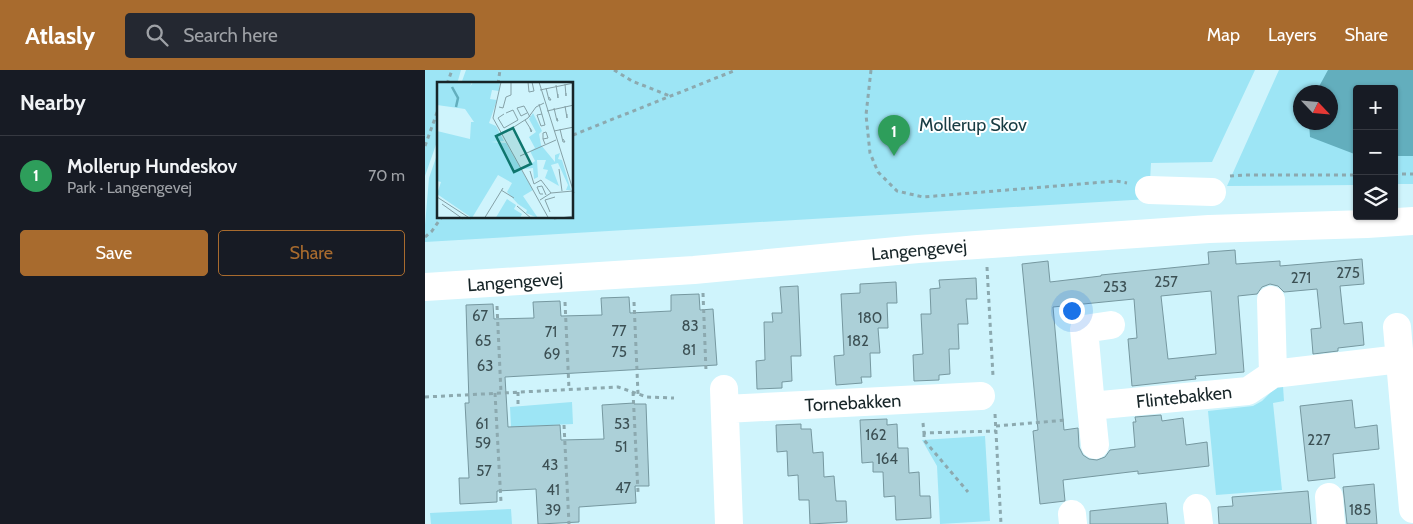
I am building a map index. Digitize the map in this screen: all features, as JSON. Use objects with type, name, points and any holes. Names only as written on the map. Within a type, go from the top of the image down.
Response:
[{"type":"street","points":[[1149,190],[1219,184]]},
{"type":"street","name":"Langengevej","points":[[425,287],[694,270],[918,249],[1209,228],[1413,221]]},
{"type":"street","points":[[1271,300],[1273,374]]},
{"type":"street","points":[[1095,445],[1084,328],[1111,325]]},
{"type":"street","points":[[1397,327],[1412,477],[1413,509]]},
{"type":"street","name":"Flintebakken","points":[[1092,412],[1248,391],[1273,374],[1400,359]]},
{"type":"street","points":[[718,392],[729,524]]},
{"type":"street","name":"Tornebakken","points":[[718,392],[922,399],[981,396]]},
{"type":"street","points":[[1329,497],[1331,524]]},
{"type":"path","points":[[448,82],[452,70]]},
{"type":"path","points":[[614,70],[632,81],[671,96]]},
{"type":"path","points":[[574,135],[736,70]]},
{"type":"path","points":[[871,70],[866,115],[870,153],[878,172],[897,191],[923,196],[1116,182],[1139,185],[1149,190]]},
{"type":"path","points":[[425,146],[437,113]]},
{"type":"path","points":[[1398,174],[1413,174]]},
{"type":"path","points":[[1219,184],[1245,175],[1353,175]]},
{"type":"path","points":[[425,237],[440,219]]},
{"type":"path","points":[[694,270],[695,290],[703,290],[718,392]]},
{"type":"path","points":[[565,298],[569,389]]},
{"type":"path","points":[[634,302],[638,394]]},
{"type":"path","points":[[497,303],[501,393]]},
{"type":"path","points":[[425,397],[618,386],[647,397],[674,398]]},
{"type":"path","points":[[518,392],[518,406]]},
{"type":"path","points":[[633,392],[638,492]]},
{"type":"path","points":[[495,393],[501,502]]},
{"type":"path","points":[[922,399],[924,440],[968,492]]},
{"type":"path","points":[[924,433],[996,429],[1092,412]]},
{"type":"path","points":[[564,425],[569,524]]},
{"type":"green space","points":[[425,70],[461,70],[458,82],[437,82],[437,142],[425,176]]},
{"type":"green space","name":"Mollerup Skov","points":[[466,70],[1255,70],[1212,162],[1151,163],[1149,199],[425,242],[429,178],[437,155],[437,219],[574,219],[574,82],[462,82]]},
{"type":"green space","points":[[1279,70],[1413,70],[1413,184],[1398,184],[1398,85],[1353,85],[1353,185],[1227,186]]},
{"type":"green space","points":[[1283,386],[1284,401],[1273,403],[1282,490],[1216,495],[1208,411],[1253,406],[1262,401],[1276,387]]},
{"type":"green space","points":[[572,402],[573,424],[511,427],[510,407]]},
{"type":"green space","points":[[985,436],[990,521],[940,524],[937,466],[922,440]]},
{"type":"green space","points":[[511,509],[512,524],[431,524],[430,513]]},
{"type":"shaded area","points":[[1328,70],[1413,70],[1413,156],[1398,156],[1398,85],[1353,85],[1353,153],[1310,137],[1310,130],[1338,130],[1338,85],[1320,85]]},
{"type":"building","points":[[1235,250],[1236,264],[1280,261],[1280,266],[1362,259],[1364,284],[1340,286],[1344,324],[1362,322],[1364,345],[1338,348],[1338,351],[1313,354],[1311,329],[1321,328],[1317,289],[1284,292],[1278,286],[1270,284],[1262,287],[1257,294],[1238,296],[1244,372],[1195,376],[1196,379],[1132,386],[1128,339],[1137,338],[1134,299],[1053,307],[1064,430],[1078,428],[1079,447],[1083,455],[1089,459],[1097,460],[1105,457],[1110,450],[1135,447],[1133,422],[1136,422],[1135,417],[1161,415],[1162,421],[1183,418],[1186,445],[1207,442],[1209,466],[1138,474],[1138,471],[1063,480],[1065,501],[1040,504],[1033,431],[1038,430],[1022,264],[1048,261],[1050,282],[1209,264],[1208,252]],"holes":[[[1211,291],[1216,354],[1168,359],[1161,296]]]},
{"type":"building","points":[[976,278],[977,299],[966,299],[968,324],[958,324],[959,349],[949,349],[950,374],[939,375],[939,380],[914,381],[913,355],[923,354],[921,314],[931,314],[930,289],[940,288],[939,280]]},
{"type":"building","points":[[896,282],[897,303],[887,303],[888,328],[878,328],[880,353],[870,353],[871,377],[861,377],[862,383],[836,385],[834,356],[844,355],[841,294],[860,293],[860,284]]},
{"type":"building","points":[[798,286],[801,356],[791,356],[792,381],[782,382],[782,388],[757,389],[756,361],[765,360],[764,322],[773,322],[772,313],[782,313],[780,287]]},
{"type":"building","points":[[699,294],[700,310],[713,309],[717,365],[505,377],[508,427],[560,425],[561,440],[604,439],[602,405],[646,404],[649,486],[635,486],[636,503],[579,507],[579,522],[540,524],[538,524],[536,489],[497,491],[497,502],[460,504],[459,478],[469,478],[465,403],[469,403],[466,305],[493,304],[494,319],[534,318],[533,302],[560,301],[561,316],[602,315],[601,298],[629,297],[630,313],[671,311],[671,295]]},
{"type":"building","points":[[1352,400],[1355,428],[1377,425],[1379,449],[1333,454],[1335,478],[1308,481],[1300,406]]},
{"type":"building","points":[[887,419],[887,425],[897,424],[898,448],[908,448],[909,473],[919,472],[920,496],[930,496],[931,518],[896,520],[895,496],[884,497],[883,472],[873,472],[873,462],[862,463],[860,420]]},
{"type":"building","points":[[801,424],[801,429],[811,429],[813,453],[823,452],[824,477],[834,476],[836,501],[846,501],[847,522],[810,524],[809,500],[799,500],[798,475],[788,476],[787,451],[777,452],[776,425]]},
{"type":"building","points":[[1374,484],[1377,524],[1347,524],[1343,487]]},
{"type":"building","points":[[1308,491],[1311,524],[1219,524],[1218,507],[1233,506],[1232,497]]},
{"type":"building","points":[[1166,503],[1168,524],[1090,524],[1090,511]]},
{"type":"place","name":"Mollerup Hundeskov","points":[[894,156]]}]
